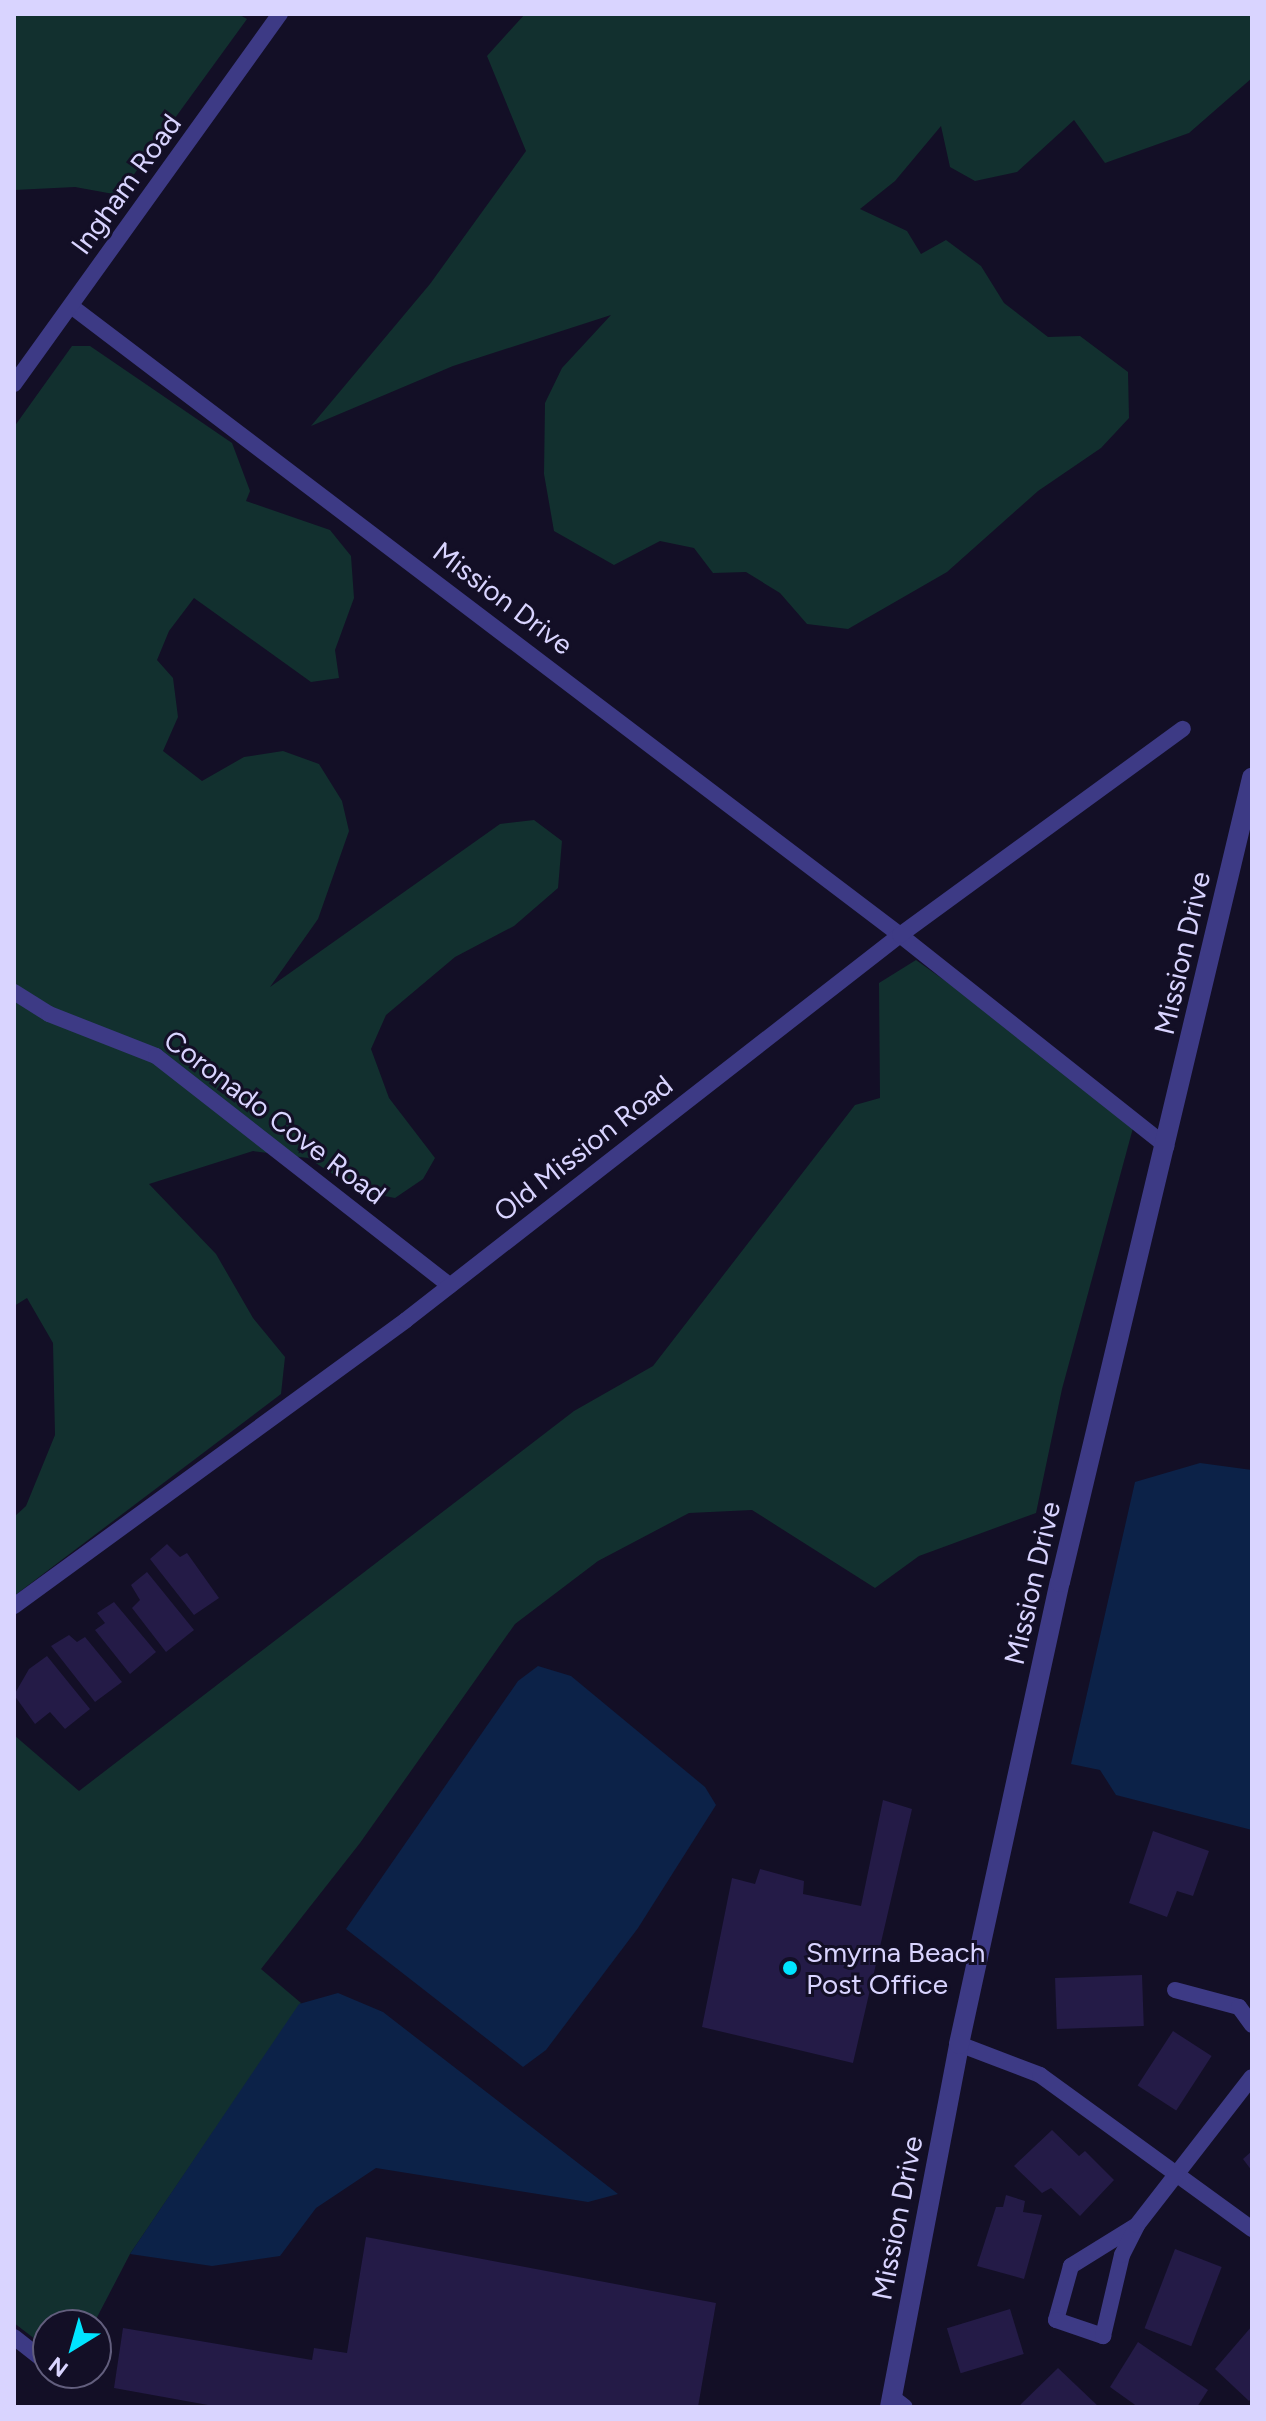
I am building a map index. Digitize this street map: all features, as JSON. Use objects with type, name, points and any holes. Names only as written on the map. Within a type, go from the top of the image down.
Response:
[{"type":"street","name":"Ingham Road","points":[[14,384],[280,14]]},
{"type":"street","name":"Mission Drive","points":[[71,306],[900,935],[1166,1146]]},
{"type":"street","name":"Old Mission Road","points":[[14,1606],[450,1286],[900,935],[1183,729]]},
{"type":"street","name":"Mission Drive","points":[[896,2404],[959,2044],[1060,1582],[1252,778]]},
{"type":"street","name":"Coronado Cove Road","points":[[14,992],[49,1014],[156,1056],[450,1286]]},
{"type":"street","points":[[1175,1990],[1239,2007],[1252,2025]]},
{"type":"street","points":[[959,2044],[1040,2075],[1252,2229]]},
{"type":"street","points":[[1137,2225],[1071,2266],[1056,2320],[1103,2336],[1122,2255],[1137,2225],[1174,2172],[1252,2077]]},
{"type":"street","points":[[14,2337],[32,2351]]},
{"type":"green space","points":[[14,14],[238,14],[247,19],[119,195],[75,187],[14,190]]},
{"type":"green space","points":[[525,14],[1252,14],[1252,78],[1189,133],[1105,163],[1074,120],[1017,172],[975,181],[950,167],[941,126],[895,181],[860,209],[907,231],[921,254],[946,240],[981,266],[1004,303],[1048,337],[1080,336],[1128,372],[1129,418],[1101,448],[1038,491],[947,572],[848,629],[807,624],[780,593],[746,572],[713,573],[694,548],[660,541],[614,565],[554,531],[544,474],[545,403],[562,368],[611,315],[453,366],[311,426],[430,284],[526,151],[487,56]]},
{"type":"green space","points":[[72,346],[90,346],[232,443],[250,491],[246,501],[330,530],[351,556],[354,598],[335,650],[339,678],[311,682],[194,598],[169,631],[157,660],[173,678],[178,717],[163,751],[202,781],[244,757],[283,751],[319,764],[342,801],[349,831],[318,919],[270,987],[500,824],[534,820],[562,841],[558,888],[514,926],[455,957],[386,1015],[371,1049],[389,1098],[435,1158],[423,1179],[395,1198],[359,1191],[308,1158],[253,1151],[149,1184],[216,1254],[253,1318],[285,1357],[281,1394],[14,1596],[14,1517],[26,1506],[55,1435],[53,1343],[27,1298],[14,1306],[14,427]]},
{"type":"green space","points":[[916,960],[1136,1117],[1062,1389],[1036,1513],[919,1556],[875,1588],[752,1510],[689,1513],[598,1561],[515,1624],[360,1843],[261,1969],[301,2003],[130,2254],[101,2309],[32,2309],[32,2337],[14,2323],[14,1735],[79,1791],[574,1411],[653,1366],[855,1105],[880,1098],[879,983]]},
{"type":"water","points":[[1200,1463],[1252,1470],[1252,1830],[1116,1795],[1100,1770],[1071,1764],[1135,1482]]},
{"type":"water","points":[[538,1666],[571,1676],[705,1787],[716,1805],[638,1928],[546,2050],[523,2067],[346,1929],[518,1681]]},
{"type":"water","points":[[338,1993],[383,2012],[618,2194],[588,2202],[376,2168],[316,2208],[280,2256],[212,2266],[130,2254],[299,2004]]},
{"type":"building","points":[[167,1544],[180,1557],[187,1553],[219,1598],[194,1615],[150,1559]]},
{"type":"building","points":[[147,1572],[194,1630],[166,1652],[132,1608],[140,1600],[131,1585]]},
{"type":"building","points":[[114,1602],[156,1652],[130,1674],[95,1630],[105,1623],[97,1613]]},
{"type":"building","points":[[69,1635],[77,1642],[85,1637],[122,1682],[95,1702],[51,1646]]},
{"type":"building","points":[[47,1656],[90,1709],[65,1729],[50,1712],[35,1724],[14,1695],[29,1669]]},
{"type":"building","points":[[883,1800],[912,1809],[853,2063],[702,2027],[732,1878],[755,1884],[760,1869],[804,1881],[803,1894],[861,1906]]},
{"type":"building","points":[[1153,1831],[1209,1851],[1193,1896],[1177,1891],[1167,1917],[1129,1903]]},
{"type":"building","points":[[1142,1975],[1144,2026],[1057,2029],[1055,1978]]},
{"type":"building","points":[[1173,2031],[1212,2056],[1176,2111],[1138,2086]]},
{"type":"building","points":[[1052,2130],[1079,2156],[1085,2151],[1114,2180],[1080,2216],[1051,2188],[1042,2193],[1014,2166]]},
{"type":"building","points":[[1252,2151],[1252,2171],[1243,2159]]},
{"type":"building","points":[[1006,2195],[1025,2201],[1023,2212],[1042,2215],[1024,2279],[977,2266],[996,2207],[1003,2207]]},
{"type":"building","points":[[366,2237],[716,2303],[698,2407],[219,2407],[114,2388],[123,2328],[312,2360],[314,2348],[347,2353]]},
{"type":"building","points":[[1175,2249],[1222,2267],[1191,2346],[1145,2328]]},
{"type":"building","points":[[1010,2309],[1024,2354],[961,2373],[947,2328]]},
{"type":"building","points":[[1252,2326],[1252,2398],[1249,2401],[1215,2369]]},
{"type":"building","points":[[1138,2342],[1208,2390],[1197,2407],[1138,2407],[1110,2387]]},
{"type":"building","points":[[1058,2368],[1099,2407],[1018,2407]]},
{"type":"place","name":"Smyrna Beach Post Office","points":[[790,1968]]}]
